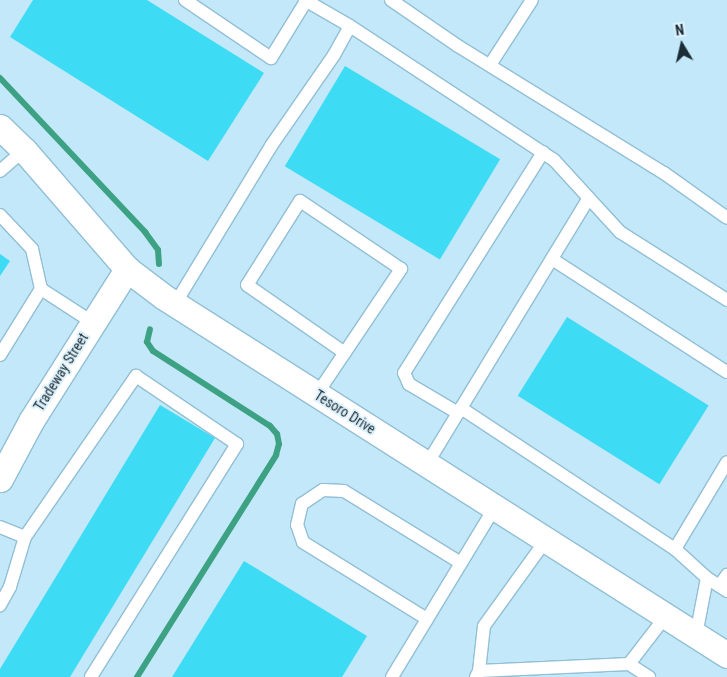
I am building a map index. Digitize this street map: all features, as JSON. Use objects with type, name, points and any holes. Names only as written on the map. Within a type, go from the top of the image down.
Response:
[{"type":"street","name":"Tesoro Drive","points":[[0,126],[24,150],[127,269],[175,304],[727,654]]},
{"type":"street","name":"Tradeway Street","points":[[3,463],[127,269]]},
{"type":"lane","points":[[185,0],[271,58],[305,0],[350,26],[543,152],[554,160],[620,232],[727,300]]},
{"type":"lane","points":[[391,0],[490,65],[664,172],[727,218]]},
{"type":"lane","points":[[490,65],[532,0]]},
{"type":"lane","points":[[175,304],[271,146],[334,54],[350,26]]},
{"type":"lane","points":[[0,171],[24,150]]},
{"type":"lane","points":[[543,152],[404,373],[409,384],[460,410],[675,549],[707,578],[723,589],[727,575]]},
{"type":"lane","points":[[427,464],[589,198]]},
{"type":"lane","points":[[317,394],[345,353],[401,269],[300,200],[247,284],[345,353]]},
{"type":"lane","points":[[0,215],[32,249],[41,289],[92,322]]},
{"type":"lane","points":[[552,259],[727,372]]},
{"type":"lane","points":[[0,355],[41,289]]},
{"type":"lane","points":[[0,605],[10,587],[25,536],[136,376],[238,444],[90,677]]},
{"type":"lane","points":[[675,549],[727,462]]},
{"type":"lane","points":[[427,619],[302,542],[297,525],[302,504],[323,490],[344,491],[461,563]]},
{"type":"lane","points":[[392,677],[495,507]]},
{"type":"lane","points":[[0,527],[25,536]]},
{"type":"lane","points":[[546,540],[484,626],[478,674],[629,664],[649,677]]},
{"type":"lane","points":[[696,634],[707,578]]},
{"type":"lane","points":[[629,664],[666,616]]},
{"type":"building","points":[[33,0],[147,0],[264,73],[208,161],[10,37]]},
{"type":"building","points":[[345,66],[500,159],[440,260],[285,166]]},
{"type":"building","points":[[0,254],[10,261],[0,276]]},
{"type":"building","points":[[567,317],[709,405],[659,484],[518,396]]},
{"type":"building","points":[[160,405],[215,438],[70,677],[0,677],[0,669]]},
{"type":"building","points":[[244,561],[367,636],[342,677],[172,677]]},
{"type":"waterway","points":[[0,78],[145,232],[158,250],[159,264]]},
{"type":"waterway","points":[[137,677],[276,455],[279,444],[277,434],[270,426],[153,351],[147,342],[150,329]]}]
